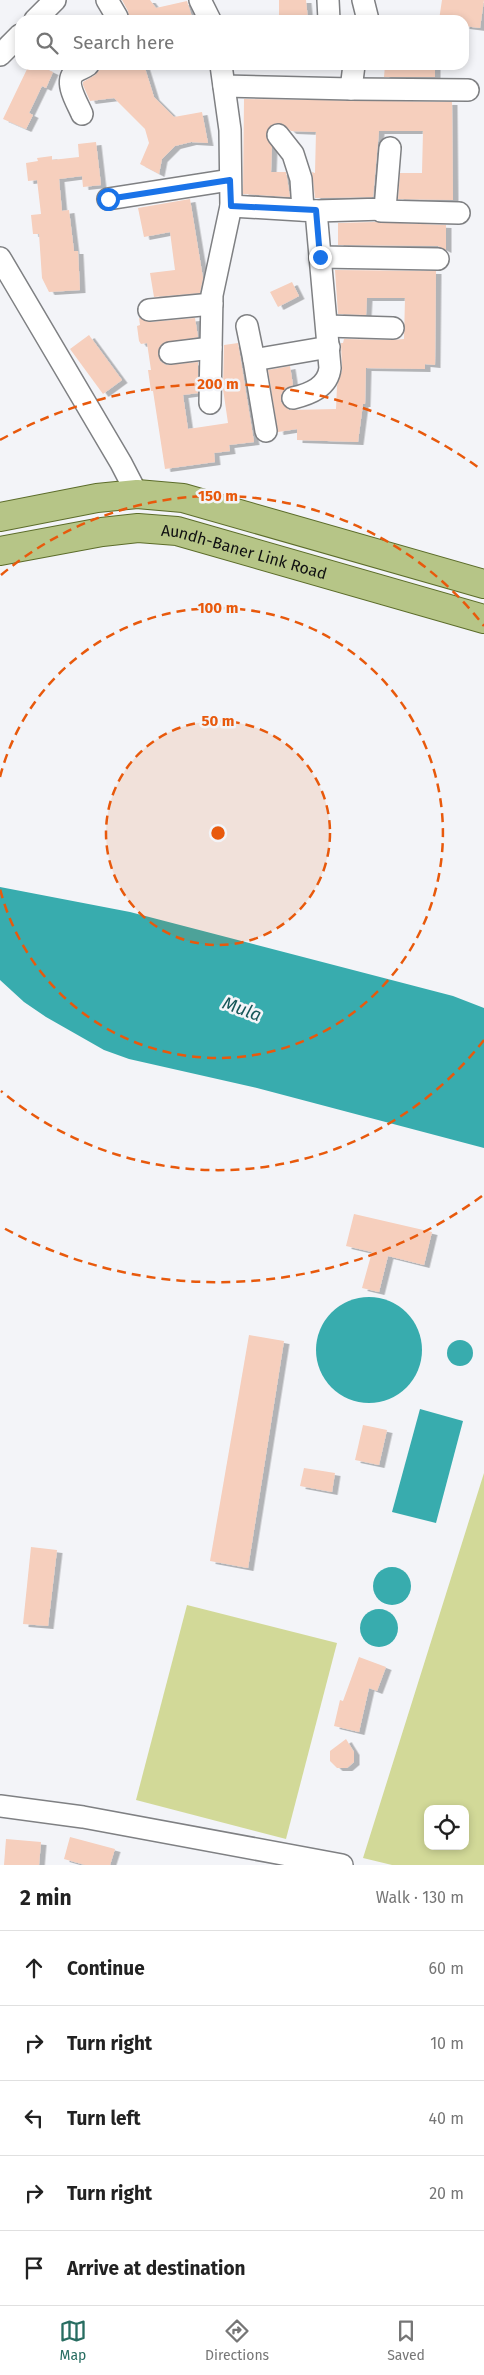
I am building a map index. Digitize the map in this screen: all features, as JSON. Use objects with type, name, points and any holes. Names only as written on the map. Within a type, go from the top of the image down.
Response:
[{"type":"main road","points":[[0,517],[97,498],[137,494],[183,498],[484,584]]},
{"type":"main road","points":[[137,494],[138,528]]},
{"type":"main road","name":"Aundh-Baner Link Road","points":[[0,551],[102,532],[138,528],[177,531],[484,619]]},
{"type":"street","points":[[40,15],[55,0]]},
{"type":"street","points":[[107,0],[116,15]]},
{"type":"street","points":[[200,0],[208,15]]},
{"type":"street","points":[[328,0],[329,15]]},
{"type":"street","points":[[363,0],[367,15]]},
{"type":"street","points":[[0,55],[15,40]]},
{"type":"street","points":[[80,70],[74,74],[71,80],[71,88],[82,114]]},
{"type":"street","points":[[210,403],[212,304],[231,206],[230,130],[222,70]]},
{"type":"street","points":[[351,89],[353,70]]},
{"type":"street","points":[[224,86],[468,90]]},
{"type":"street","points":[[278,135],[293,154],[310,210],[320,257],[328,336],[329,378],[316,390],[293,398]]},
{"type":"street","points":[[381,211],[387,205],[390,148]]},
{"type":"street","points":[[108,199],[230,180]]},
{"type":"street","points":[[231,206],[310,210],[459,213]]},
{"type":"street","points":[[320,257],[438,258]]},
{"type":"street","points":[[0,258],[122,463],[137,494]]},
{"type":"street","points":[[149,310],[212,304]]},
{"type":"street","points":[[247,326],[266,431]]},
{"type":"street","points":[[254,360],[328,336],[393,328]]},
{"type":"street","points":[[170,353],[211,348]]},
{"type":"street","points":[[0,1806],[83,1817],[342,1865]]},
{"type":"green space","points":[[484,1473],[484,1865],[392,1865],[363,1858]]},
{"type":"green space","points":[[187,1605],[337,1643],[286,1839],[136,1800]]},
{"type":"water","name":"Mula","points":[[0,887],[130,912],[453,996],[484,1008],[484,1148],[257,1088],[129,1059],[104,1050],[46,1017],[24,1002],[0,980]]},
{"type":"water","points":[[369,1297],[389,1301],[407,1312],[418,1330],[422,1350],[418,1370],[407,1388],[389,1399],[369,1403],[349,1399],[331,1388],[320,1370],[316,1350],[320,1330],[331,1312],[349,1301]]},
{"type":"water","points":[[460,1340],[469,1344],[473,1353],[469,1362],[460,1366],[451,1362],[447,1353],[451,1344]]},
{"type":"water","points":[[420,1409],[463,1421],[436,1523],[392,1512]]},
{"type":"water","points":[[392,1567],[405,1573],[411,1586],[405,1599],[392,1605],[379,1599],[373,1586],[379,1573]]},
{"type":"water","points":[[379,1609],[392,1615],[398,1628],[392,1641],[379,1647],[366,1641],[360,1628],[366,1615]]},
{"type":"building","points":[[122,0],[150,0],[156,8],[187,1],[191,15],[128,15]]},
{"type":"building","points":[[279,0],[306,0],[308,15],[279,15]]},
{"type":"building","points":[[442,0],[484,0],[480,28],[469,27],[469,15],[440,15]]},
{"type":"building","points":[[27,70],[49,70],[53,72],[46,88],[42,86],[29,113],[33,115],[26,129],[3,119]]},
{"type":"building","points":[[99,70],[146,70],[154,97],[174,117],[202,112],[208,143],[191,142],[175,146],[162,159],[159,174],[140,164],[149,143],[145,129],[114,98],[90,101],[83,82],[95,75]]},
{"type":"building","points":[[385,70],[435,70],[435,77],[384,77]]},
{"type":"building","points":[[244,99],[452,102],[453,200],[398,199],[400,173],[422,173],[423,131],[379,131],[373,197],[315,198],[312,172],[315,173],[316,132],[291,131],[283,124],[277,123],[270,126],[266,136],[272,147],[271,172],[286,172],[290,197],[243,194]]},
{"type":"building","points":[[96,142],[101,185],[83,187],[82,176],[59,179],[62,211],[69,210],[74,251],[78,251],[80,290],[49,292],[42,278],[39,234],[33,234],[31,215],[41,214],[37,180],[28,181],[26,163],[38,161],[37,158],[52,156],[52,160],[79,157],[78,144]]},
{"type":"building","points":[[190,199],[203,278],[200,293],[154,297],[150,273],[175,270],[170,232],[144,237],[138,208]]},
{"type":"building","points":[[375,222],[446,225],[446,250],[438,246],[338,245],[338,223]]},
{"type":"building","points":[[335,270],[436,271],[435,365],[425,364],[425,369],[366,368],[365,404],[363,404],[358,442],[297,440],[297,429],[278,432],[268,370],[290,366],[293,385],[285,389],[281,395],[281,402],[289,410],[336,409],[337,386],[342,370],[341,343],[343,343],[344,339],[404,339],[405,298],[367,298],[366,315],[338,314]]},
{"type":"building","points":[[292,282],[299,296],[278,307],[270,292]]},
{"type":"building","points":[[139,318],[150,322],[195,318],[198,337],[163,343],[159,348],[158,354],[160,361],[166,365],[198,362],[198,393],[183,395],[188,429],[228,423],[223,389],[224,345],[238,343],[254,442],[229,445],[230,451],[214,453],[215,462],[165,469],[148,370],[151,370],[147,343],[141,344],[139,341],[137,326],[140,325]]},
{"type":"building","points":[[89,335],[122,380],[103,394],[70,349]]},
{"type":"building","points":[[354,1214],[432,1232],[424,1265],[388,1256],[379,1292],[362,1288],[372,1252],[346,1246]]},
{"type":"building","points":[[249,1335],[284,1341],[248,1568],[210,1561]]},
{"type":"building","points":[[363,1425],[387,1430],[379,1465],[355,1460]]},
{"type":"building","points":[[304,1468],[335,1473],[332,1492],[300,1486]]},
{"type":"building","points":[[31,1547],[57,1550],[48,1626],[23,1624]]},
{"type":"building","points":[[359,1657],[386,1667],[377,1691],[369,1688],[359,1732],[334,1726],[340,1700],[343,1701]]},
{"type":"building","points":[[346,1739],[354,1752],[354,1762],[347,1768],[337,1768],[330,1761],[330,1751]]},
{"type":"building","points":[[70,1837],[115,1849],[110,1865],[85,1865],[64,1859]]},
{"type":"building","points":[[6,1839],[41,1842],[39,1865],[4,1865]]},
{"type":"route","points":[[108,199],[230,180],[231,206],[316,210],[320,257]]}]
